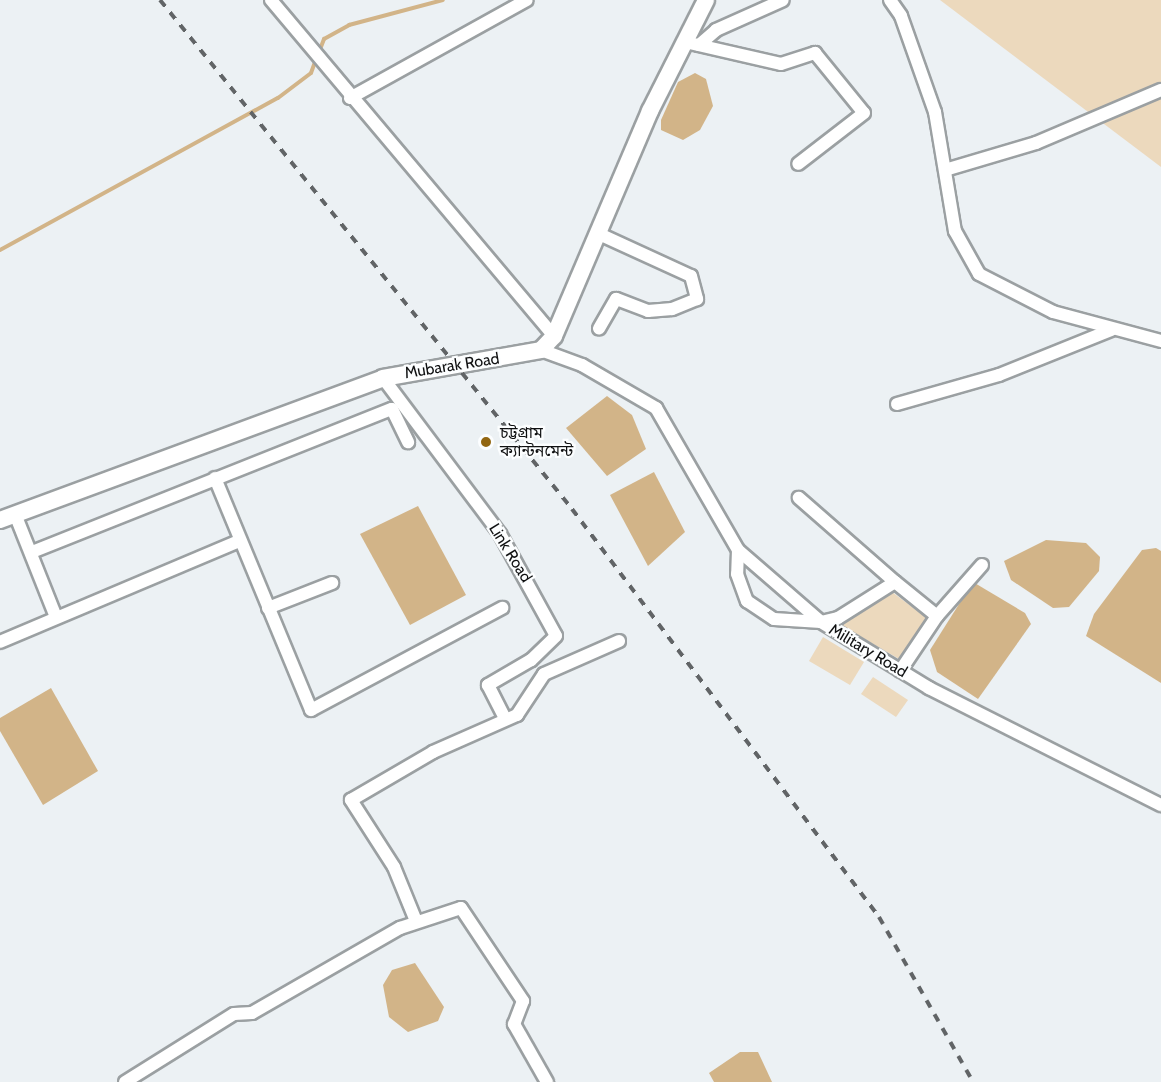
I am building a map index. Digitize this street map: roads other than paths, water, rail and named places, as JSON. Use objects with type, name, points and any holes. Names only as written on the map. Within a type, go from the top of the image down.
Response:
[{"type":"street","points":[[271,0],[350,98],[554,336]]},
{"type":"street","points":[[350,98],[527,0]]},
{"type":"street","points":[[540,350],[554,336],[597,233],[692,44],[706,0]]},
{"type":"street","points":[[692,44],[716,30],[783,0]]},
{"type":"street","points":[[890,0],[901,16],[935,112],[955,231],[980,274],[1053,312],[1111,330],[1161,341]]},
{"type":"street","points":[[692,44],[781,63],[815,53],[864,113],[798,164]]},
{"type":"street","points":[[945,170],[1036,143],[1161,90]]},
{"type":"street","points":[[597,233],[691,276],[697,298],[672,309],[648,311],[616,299],[599,327]]},
{"type":"street","points":[[897,404],[999,375],[1111,330]]},
{"type":"street","name":"Military Road","points":[[540,350],[582,365],[656,408],[738,550],[737,574],[747,601],[774,619],[820,622],[900,671],[1161,805]]},
{"type":"street","name":"Mubarak Road","points":[[7,517],[383,378],[540,350]]},
{"type":"street","name":"Link Road","points":[[383,378],[500,534],[556,636],[531,660],[488,685],[505,719]]},
{"type":"street","points":[[32,552],[392,409],[408,442]]},
{"type":"street","points":[[215,478],[239,541],[311,710],[502,608]]},
{"type":"street","points":[[799,498],[937,616]]},
{"type":"street","points":[[7,517],[32,552],[56,617]]},
{"type":"street","points":[[0,642],[239,541]]},
{"type":"street","points":[[738,550],[820,622],[838,618],[895,582]]},
{"type":"street","points":[[900,671],[937,616],[982,566]]},
{"type":"street","points":[[268,608],[332,583]]},
{"type":"street","points":[[416,921],[394,867],[351,800],[433,752],[517,715],[544,674],[619,641]]},
{"type":"street","points":[[125,1082],[234,1014],[252,1013],[416,921],[461,908],[523,1001],[514,1024],[547,1082]]},
{"type":"waterway","points":[[319,52],[324,39],[349,25],[443,0]]},
{"type":"waterway","points":[[0,250],[278,98],[311,73],[316,59]]},
{"type":"railway","points":[[160,0],[572,509],[879,917],[973,1082]]},
{"type":"place","name":"চট্টগ্রাম ক্যান্টনমেন্ট","points":[[486,442]]}]
